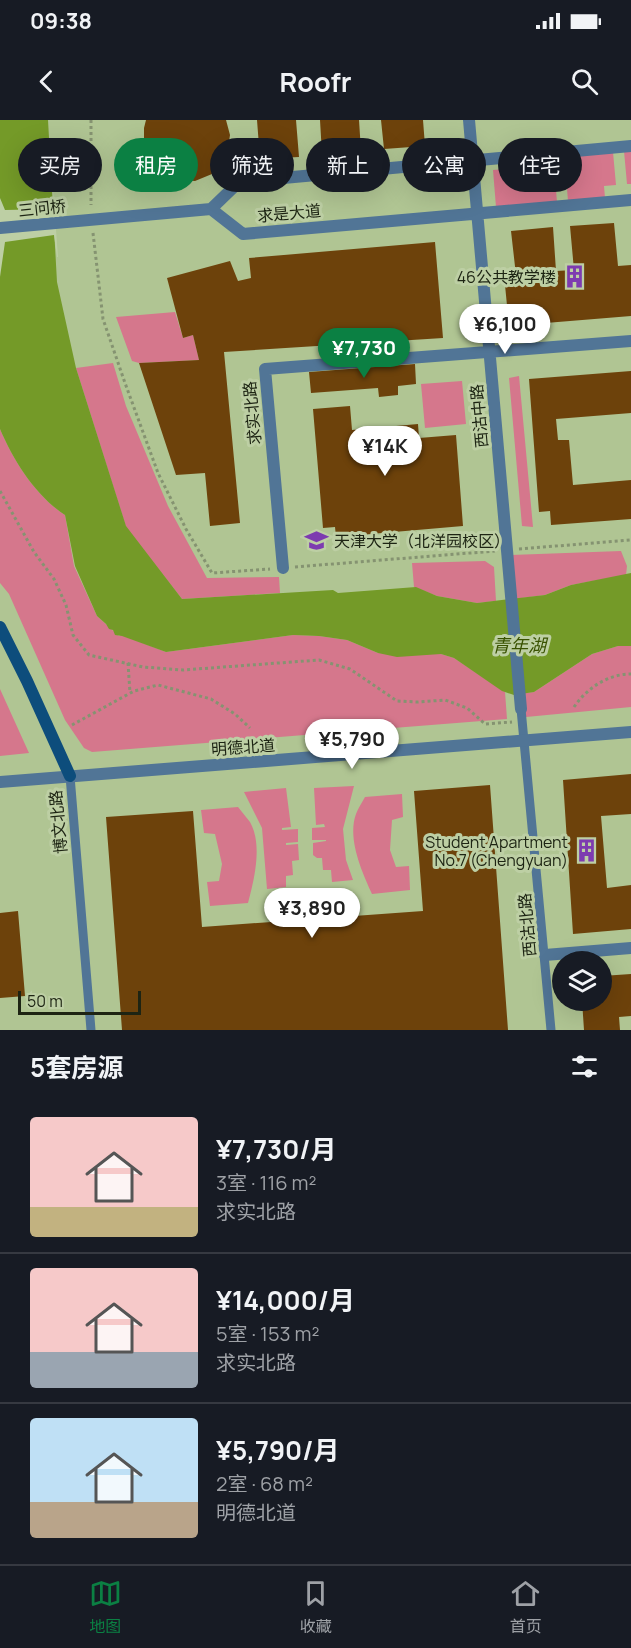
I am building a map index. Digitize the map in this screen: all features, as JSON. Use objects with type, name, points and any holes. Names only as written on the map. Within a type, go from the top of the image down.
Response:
[{"type":"street","name":"西沽中路","points":[[469,120],[471,138]]},
{"type":"street","points":[[486,160],[631,146]]},
{"type":"street","points":[[211,209],[239,182],[402,167]]},
{"type":"street","name":"西沽中路","points":[[476,192],[522,715]]},
{"type":"street","name":"求是大道","points":[[211,209],[243,234],[631,200]]},
{"type":"street","name":"三问桥","points":[[0,228],[211,209]]},
{"type":"street","name":"求实北路","points":[[283,568],[265,369],[631,341]]},
{"type":"street","name":"博文北路","points":[[0,627],[70,776]]},
{"type":"street","name":"明德北道","points":[[0,782],[631,732]]},
{"type":"street","points":[[545,955],[631,948]]},
{"type":"lane","name":"西沽北路","points":[[522,715],[551,1030]]},
{"type":"lane","name":"博文北路","points":[[70,776],[91,1030]]},
{"type":"path","points":[[0,491],[34,552],[54,579],[66,605],[73,635],[88,655],[143,667],[183,670],[318,660],[350,669],[397,701],[418,702],[445,699],[467,708],[485,724],[522,715]]},
{"type":"path","points":[[128,663],[130,693]]},
{"type":"path","points":[[574,707],[579,700],[606,679],[631,674]]},
{"type":"path","points":[[72,725],[130,693],[158,685],[212,699],[235,714],[250,728]]},
{"type":"shaded area","name":"天津大学（北洋园校区）","points":[[0,120],[631,120],[631,1030],[0,1030]]},
{"type":"shaded area","points":[[624,151],[631,151],[631,184],[627,184]]},
{"type":"shaded area","points":[[613,152],[616,185],[604,186],[605,198],[568,201],[567,192],[582,192],[582,155]]},
{"type":"shaded area","points":[[493,170],[498,170],[498,192],[556,192],[557,202],[496,207]]},
{"type":"shaded area","points":[[175,312],[183,338],[193,335],[199,360],[139,363],[132,361],[116,317]]},
{"type":"shaded area","points":[[113,363],[126,406],[168,506],[207,578],[279,577],[280,593],[182,599],[126,527],[76,368]]},
{"type":"shaded area","points":[[519,376],[533,527],[522,526],[509,378]]},
{"type":"shaded area","points":[[462,381],[466,424],[425,428],[421,384]]},
{"type":"shaded area","points":[[0,429],[12,454],[35,488],[65,515],[74,566],[97,616],[119,636],[122,635],[166,652],[293,635],[347,640],[378,653],[441,654],[454,658],[505,692],[507,719],[92,752],[84,748],[65,720],[9,594],[0,583]]},
{"type":"shaded area","points":[[621,551],[627,566],[626,575],[571,585],[545,595],[514,599],[511,555]]},
{"type":"shaded area","points":[[485,561],[494,567],[496,601],[477,603],[437,596],[414,587],[412,563]]},
{"type":"shaded area","points":[[618,646],[631,646],[631,707],[526,717],[525,693],[534,692],[592,654]]},
{"type":"shaded area","points":[[0,689],[29,753],[0,756]]},
{"type":"shaded area","points":[[354,786],[343,829],[346,860],[353,880],[332,882],[331,870],[323,870],[322,858],[313,855],[313,843],[326,841],[312,840],[312,828],[325,827],[324,824],[316,825],[314,788]]},
{"type":"shaded area","points":[[286,788],[291,827],[282,828],[282,830],[298,829],[298,842],[286,843],[286,845],[298,844],[299,860],[292,861],[293,875],[286,876],[286,887],[267,889],[262,828],[244,792]]},
{"type":"shaded area","points":[[402,794],[403,817],[392,820],[390,850],[396,867],[409,866],[410,890],[372,894],[360,866],[354,844],[356,814],[365,797]]},
{"type":"shaded area","points":[[238,807],[250,822],[256,841],[256,862],[248,903],[210,906],[207,882],[219,881],[222,864],[215,834],[204,833],[201,810]]},
{"type":"water","name":"青年湖","points":[[0,120],[48,120],[49,138],[18,138],[18,192],[52,192],[57,282],[76,368],[126,526],[182,599],[333,590],[338,593],[416,587],[437,596],[477,603],[545,595],[571,585],[631,573],[631,646],[618,646],[592,654],[534,692],[514,695],[502,691],[454,658],[441,654],[397,657],[378,653],[347,640],[293,635],[166,652],[115,635],[113,630],[109,629],[97,616],[75,566],[65,515],[35,488],[12,454],[0,429]]},
{"type":"pier","points":[[53,192],[58,257],[54,235],[5,242],[0,277],[0,198],[5,210],[53,209]]},
{"type":"building","points":[[146,120],[226,120],[230,135],[230,138],[210,138],[210,175],[198,180],[198,138],[144,138]]},
{"type":"building","points":[[257,120],[296,120],[299,157],[294,157],[294,138],[258,138]]},
{"type":"building","points":[[320,120],[359,120],[360,138],[321,138]]},
{"type":"building","points":[[381,120],[423,120],[424,138],[402,138],[402,148],[390,149],[390,138],[383,138]]},
{"type":"building","name":"46公共教学楼","points":[[614,223],[618,266],[631,265],[631,316],[509,326],[505,285],[517,284],[511,231],[553,227],[556,271],[574,270],[570,226]]},
{"type":"building","points":[[435,242],[443,338],[224,352],[240,523],[210,526],[205,473],[176,475],[139,363],[199,360],[193,335],[183,338],[167,278],[230,261],[238,281],[251,278],[249,258]]},
{"type":"building","points":[[415,364],[416,384],[398,386],[398,395],[379,397],[378,388],[311,393],[309,372]]},
{"type":"building","points":[[631,371],[631,413],[556,419],[558,440],[569,440],[573,485],[631,480],[631,519],[551,525],[550,511],[539,512],[529,379]]},
{"type":"building","points":[[350,406],[352,430],[418,424],[419,438],[456,435],[463,526],[336,537],[335,527],[323,528],[313,409]]},
{"type":"building","name":"Student Apartment No.7 (Chengyuan)","points":[[631,774],[631,814],[601,816],[607,888],[631,885],[631,929],[573,934],[563,780]]},
{"type":"building","points":[[490,785],[508,1030],[122,1030],[106,817],[193,811],[202,927],[423,911],[414,791]]},
{"type":"building","points":[[18,911],[25,996],[0,998],[0,913]]},
{"type":"building","points":[[631,974],[631,1016],[619,1017],[620,1030],[584,1030],[583,1011],[612,1011],[612,975]]},
{"type":"place","name":"46公共教学楼","points":[[574,277]]},
{"type":"place","name":"天津大学（北洋园校区）","points":[[316,541]]},
{"type":"place","name":"Student Apartment No.7 (Chengyuan)","points":[[586,851]]}]
